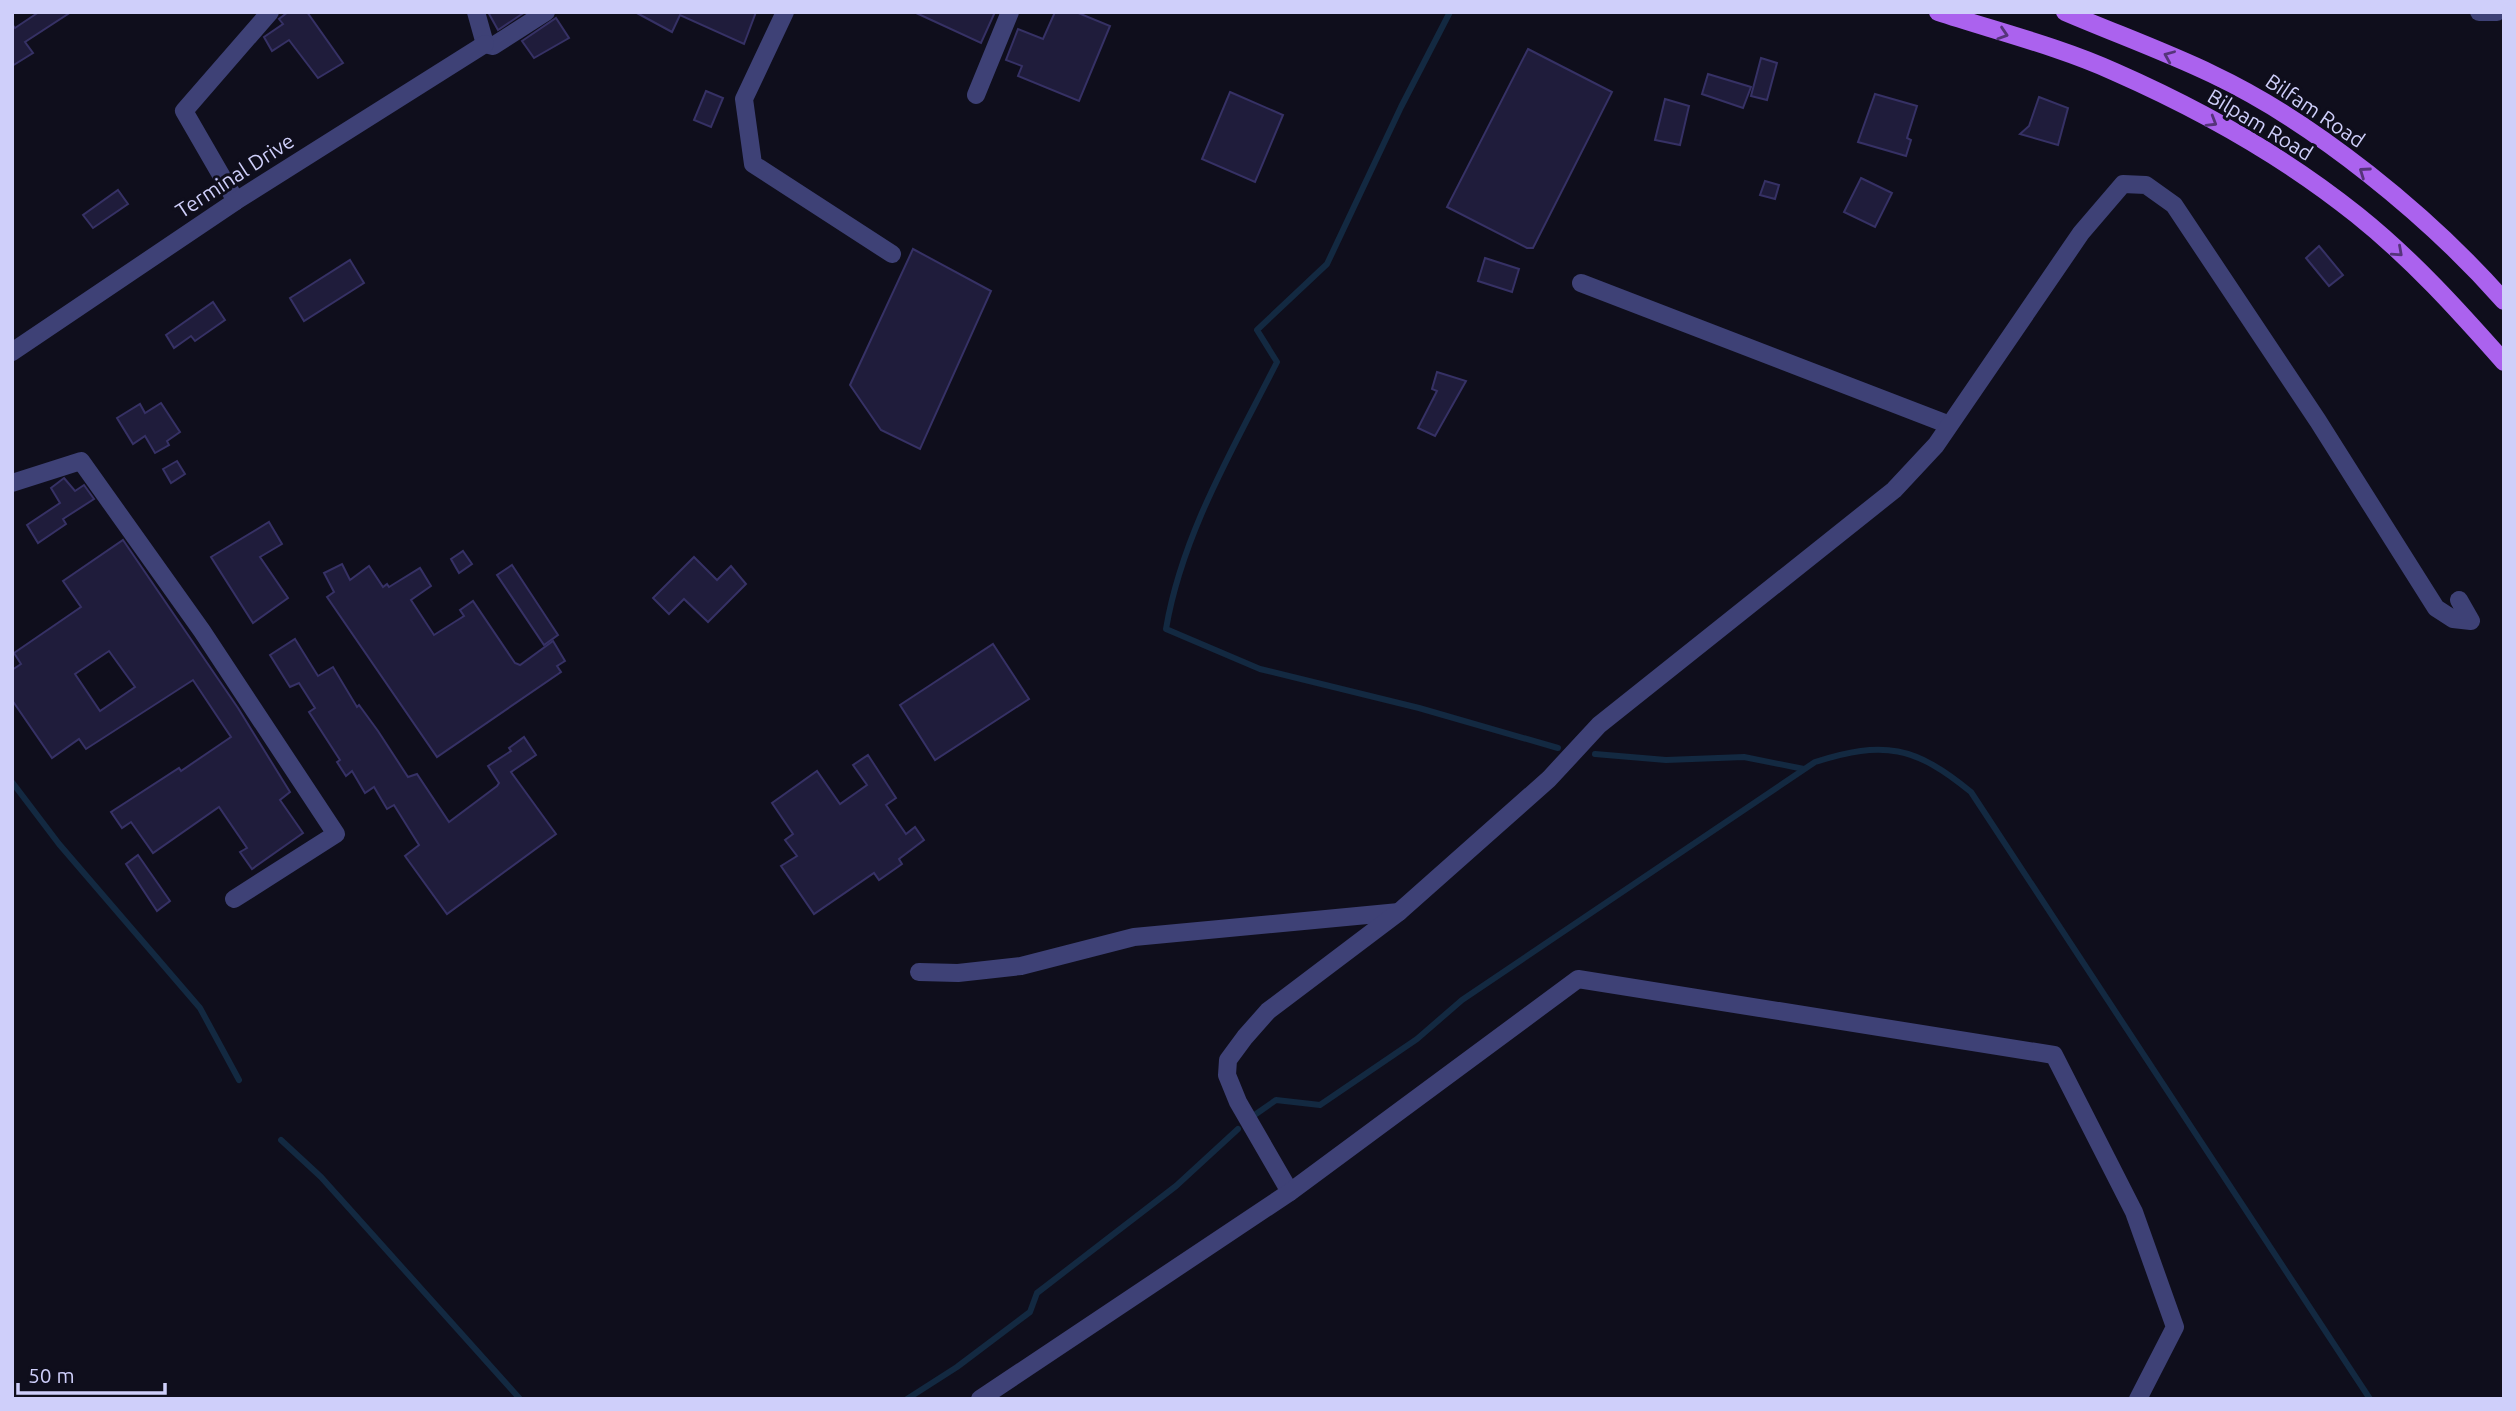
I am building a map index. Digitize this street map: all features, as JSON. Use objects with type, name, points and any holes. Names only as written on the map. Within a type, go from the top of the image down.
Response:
[{"type":"main road","name":"Bilpam Road","points":[[1938,12],[2113,71],[2197,113],[2279,161],[2357,215],[2435,285],[2504,362]]},
{"type":"main road","name":"Bilfam Road","points":[[2065,12],[2212,73],[2258,98],[2379,182],[2470,263],[2504,301]]},
{"type":"street","points":[[236,201],[184,111],[270,12]]},
{"type":"street","points":[[476,12],[485,44]]},
{"type":"street","name":"Terminal Drive","points":[[12,352],[236,201],[485,44],[492,46],[546,12]]},
{"type":"street","points":[[785,12],[744,99],[753,164],[892,254]]},
{"type":"street","points":[[976,95],[1010,12]]},
{"type":"street","points":[[2479,12],[2497,12]]},
{"type":"street","points":[[1290,1192],[1238,1102],[1227,1075],[1228,1060],[1268,1011],[1399,912],[1549,779],[1598,725],[1895,489],[1936,445],[1948,424],[2109,197],[2123,184],[2146,185],[2174,205],[2334,444],[2436,608],[2454,619],[2471,621],[2459,600]]},
{"type":"street","points":[[1581,283],[1948,424]]},
{"type":"street","points":[[12,483],[81,461],[202,631],[336,834],[234,899]]},
{"type":"street","points":[[919,972],[958,973],[1021,966],[1133,937],[1399,912]]},
{"type":"street","points":[[980,1399],[1290,1192],[1578,979],[2054,1055],[2134,1212],[2175,1327],[2138,1399]]},
{"type":"building","points":[[39,12],[71,12],[25,42],[33,53],[12,66],[12,24],[15,28]]},
{"type":"building","points":[[288,12],[307,12],[343,63],[318,78],[289,40],[272,51],[264,37],[283,24],[279,19]]},
{"type":"building","points":[[488,12],[525,12],[498,30]]},
{"type":"building","points":[[635,12],[756,12],[744,44],[680,15],[672,32]]},
{"type":"building","points":[[914,12],[995,12],[981,43]]},
{"type":"building","points":[[1055,12],[1076,12],[1110,26],[1079,101],[1018,76],[1022,66],[1006,60],[1018,29],[1043,39]]},
{"type":"building","points":[[556,18],[569,38],[534,58],[522,41]]},
{"type":"building","points":[[1528,49],[1612,92],[1533,248],[1527,248],[1447,207]]},
{"type":"building","points":[[1761,58],[1777,63],[1767,100],[1751,96]]},
{"type":"building","points":[[1708,74],[1751,87],[1743,108],[1702,94]]},
{"type":"building","points":[[706,91],[723,98],[711,127],[694,120]]},
{"type":"building","points":[[1230,92],[1283,115],[1255,182],[1202,159]]},
{"type":"building","points":[[1875,94],[1917,106],[1907,138],[1911,140],[1906,156],[1858,142]]},
{"type":"building","points":[[2039,97],[2068,108],[2058,145],[2020,134],[2029,126]]},
{"type":"building","points":[[1665,99],[1689,106],[1680,145],[1655,140]]},
{"type":"building","points":[[1861,178],[1892,193],[1875,227],[1844,212]]},
{"type":"building","points":[[1765,181],[1779,185],[1775,199],[1760,195]]},
{"type":"building","points":[[118,190],[128,204],[93,228],[83,215]]},
{"type":"building","points":[[2319,246],[2343,275],[2329,286],[2306,258]]},
{"type":"building","points":[[913,249],[991,291],[920,449],[881,430],[850,385]]},
{"type":"building","points":[[1485,258],[1519,269],[1512,292],[1478,281]]},
{"type":"building","points":[[350,260],[364,283],[304,321],[290,298]]},
{"type":"building","points":[[213,302],[225,320],[195,341],[191,336],[174,348],[166,335]]},
{"type":"building","points":[[1437,372],[1466,381],[1435,436],[1418,428],[1437,391],[1432,389]]},
{"type":"building","points":[[161,403],[180,432],[167,441],[169,445],[155,453],[145,436],[133,444],[117,418],[140,404],[145,413]]},
{"type":"building","points":[[177,461],[185,474],[171,483],[163,469]]},
{"type":"building","points":[[64,478],[75,491],[84,485],[94,499],[63,519],[66,524],[38,543],[27,525],[60,503],[51,488]]},
{"type":"building","points":[[269,522],[282,544],[260,557],[288,598],[253,623],[211,557]]},
{"type":"building","points":[[123,540],[238,708],[290,792],[280,800],[303,833],[252,869],[240,852],[247,848],[219,807],[153,853],[131,822],[122,828],[111,812],[179,768],[181,771],[231,737],[193,680],[86,749],[79,739],[52,758],[12,700],[12,670],[21,664],[14,653],[81,607],[63,581]],"holes":[[[109,651],[135,687],[100,711],[75,674]]]},
{"type":"building","points":[[463,551],[472,564],[459,573],[451,559]]},
{"type":"building","points":[[694,557],[717,580],[731,566],[746,584],[708,622],[684,599],[669,614],[653,598]]},
{"type":"building","points":[[342,564],[350,580],[369,566],[383,587],[387,584],[389,587],[420,568],[431,586],[411,600],[434,635],[464,616],[460,610],[473,601],[515,663],[520,665],[553,641],[565,661],[557,666],[561,672],[437,757],[327,597],[334,592],[324,573]]},
{"type":"building","points":[[512,565],[558,635],[544,645],[497,575]]},
{"type":"building","points":[[295,639],[318,676],[333,667],[357,707],[359,705],[378,731],[408,777],[417,774],[449,822],[497,786],[499,783],[488,766],[511,751],[509,748],[524,737],[536,755],[511,772],[556,834],[447,914],[405,856],[419,845],[394,805],[387,809],[374,787],[365,793],[352,771],[346,776],[337,762],[340,760],[309,712],[315,708],[299,683],[290,687],[270,655]]},
{"type":"building","points":[[993,644],[1029,699],[935,760],[900,705]]},
{"type":"building","points":[[868,755],[896,798],[886,805],[906,834],[915,827],[924,840],[899,859],[902,864],[879,880],[874,873],[814,914],[781,866],[797,856],[785,840],[793,834],[772,803],[817,771],[840,804],[867,785],[853,765]]},
{"type":"building","points":[[138,855],[170,901],[157,911],[126,864]]},
{"type":"waterway","points":[[1450,12],[1401,107],[1327,264],[1257,330],[1277,362],[1227,459],[1197,525],[1184,559],[1166,629],[1260,669],[1419,708],[1558,748]]},
{"type":"waterway","points":[[1256,1114],[1276,1100],[1320,1105],[1417,1039],[1462,1000],[1815,762],[1861,751],[1880,750],[1915,756],[1933,765],[1971,792],[2370,1399]]},
{"type":"waterway","points":[[1595,754],[1666,760],[1744,757],[1804,769]]},
{"type":"waterway","points":[[12,782],[59,844],[200,1008],[239,1080]]},
{"type":"waterway","points":[[907,1399],[957,1367],[1030,1312],[1037,1293],[1176,1186],[1238,1129]]},
{"type":"waterway","points":[[281,1140],[321,1177],[520,1399]]}]
